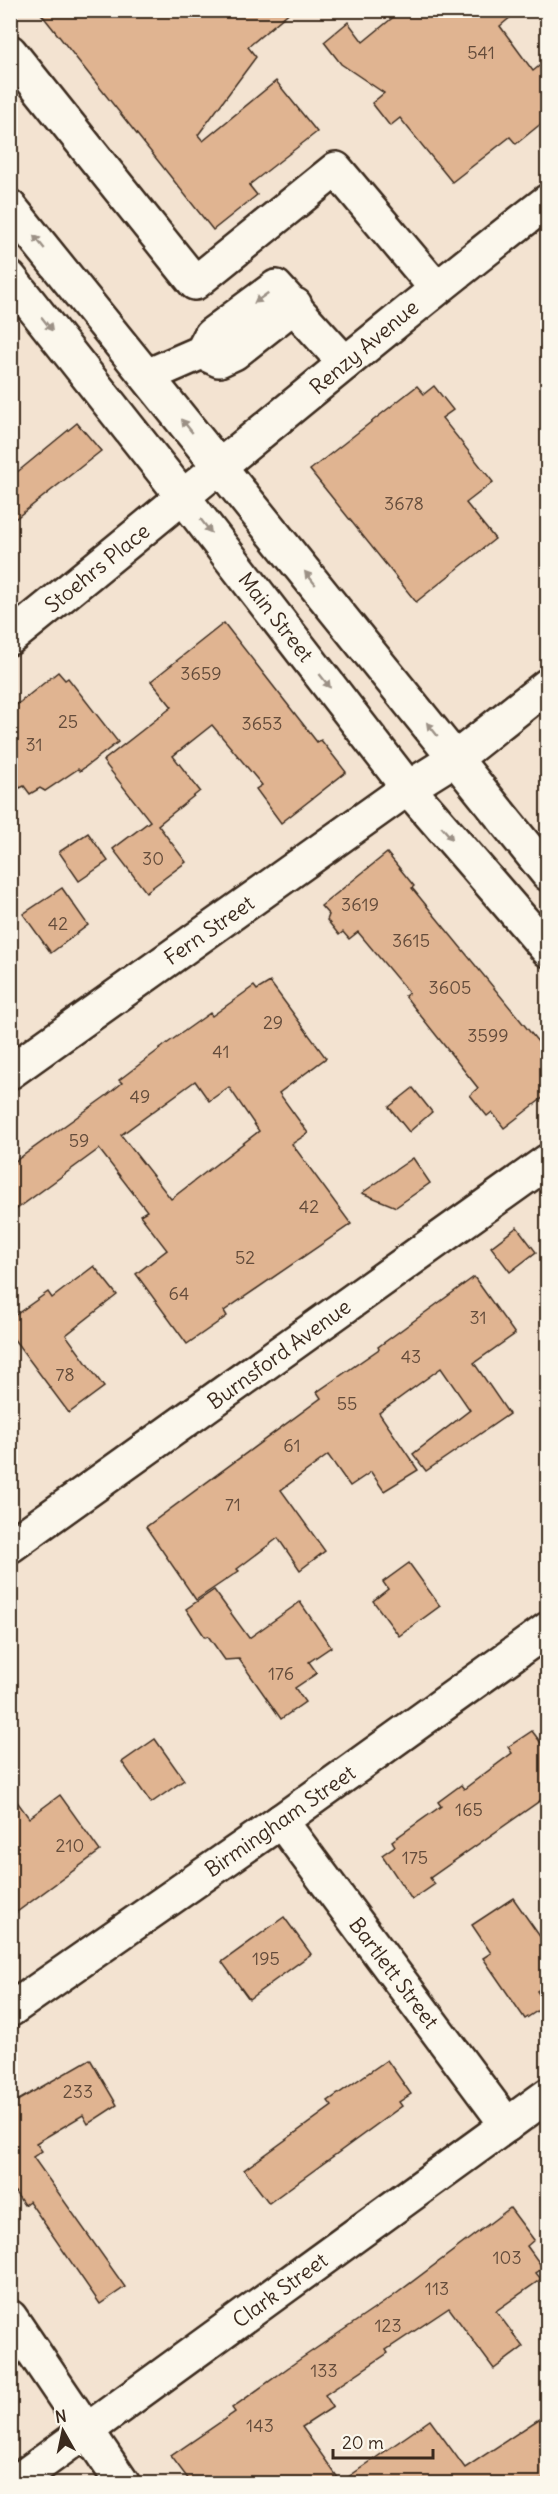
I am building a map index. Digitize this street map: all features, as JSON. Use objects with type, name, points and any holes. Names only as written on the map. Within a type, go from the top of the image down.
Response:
[{"type":"street","points":[[10,52],[195,283],[336,169],[436,288]]},
{"type":"street","name":"Renzy Avenue","points":[[184,498],[436,288],[548,201]]},
{"type":"street","points":[[10,207],[548,874]]},
{"type":"street","name":"Main Street","points":[[10,278],[184,498],[408,788],[548,950]]},
{"type":"street","points":[[147,376],[202,352],[211,335],[276,287],[295,305],[345,363]]},
{"type":"street","name":"Stoehrs Place","points":[[10,638],[184,498]]},
{"type":"street","name":"Fern Street","points":[[10,1072],[408,788],[456,758],[548,686]]},
{"type":"street","name":"Burnsford Avenue","points":[[10,1546],[548,1161]]},
{"type":"street","name":"Birmingham Street","points":[[10,2010],[281,1821],[548,1629]]},
{"type":"street","name":"Bartlett Street","points":[[281,1821],[507,2125]]},
{"type":"street","name":"Clark Street","points":[[13,2484],[548,2096]]},
{"type":"street","points":[[10,2317],[123,2484]]},
{"type":"building","points":[[38,10],[292,10],[248,47],[256,57],[198,135],[203,141],[276,81],[317,132],[249,185],[257,195],[213,230]]},
{"type":"building","points":[[402,10],[519,10],[500,26],[533,71],[548,59],[548,118],[516,144],[510,137],[452,182],[400,118],[390,126],[372,103],[384,93],[341,64],[324,42],[348,22],[363,42]]},
{"type":"building","points":[[417,386],[424,394],[434,386],[453,410],[442,418],[493,482],[466,503],[495,539],[416,602],[310,470]]},
{"type":"building","points":[[77,423],[101,451],[10,523],[10,478]]},
{"type":"building","points":[[224,623],[317,742],[321,740],[346,772],[281,823],[256,789],[262,785],[212,725],[173,756],[200,791],[158,825],[186,862],[146,892],[113,849],[150,821],[103,761],[172,707],[151,681]]},
{"type":"building","points":[[58,672],[65,680],[68,678],[118,742],[80,771],[78,769],[45,791],[40,788],[30,794],[24,786],[20,788],[10,775],[10,710]]},
{"type":"building","points":[[88,833],[108,861],[79,881],[59,852]]},
{"type":"building","points":[[387,853],[414,886],[412,888],[548,1054],[548,1094],[504,1128],[492,1112],[487,1116],[470,1095],[478,1088],[405,996],[409,993],[358,932],[349,939],[343,932],[339,935],[327,920],[329,915],[321,906]]},
{"type":"building","points":[[62,888],[88,925],[51,953],[23,914]]},
{"type":"building","points":[[270,982],[326,1058],[279,1093],[308,1133],[292,1144],[351,1224],[224,1311],[227,1316],[187,1344],[136,1274],[167,1250],[140,1215],[147,1211],[99,1149],[10,1214],[10,1165],[106,1096],[122,1083],[119,1080],[169,1042],[210,1013],[212,1016],[254,986],[257,990]],"holes":[[[195,1081],[209,1101],[229,1087],[259,1131],[171,1199],[121,1135]]]},
{"type":"building","points":[[413,1088],[432,1112],[409,1132],[389,1107]]},
{"type":"building","points":[[413,1158],[430,1183],[396,1207],[362,1193]]},
{"type":"building","points":[[517,1227],[536,1252],[510,1272],[491,1247]]},
{"type":"building","points":[[94,1266],[117,1295],[66,1335],[104,1387],[69,1413],[10,1334],[10,1319],[48,1292],[52,1298]]},
{"type":"building","points":[[474,1277],[515,1334],[474,1363],[509,1414],[426,1471],[413,1454],[470,1410],[441,1368],[379,1413],[418,1470],[384,1491],[371,1472],[350,1486],[328,1455],[281,1490],[325,1551],[300,1570],[278,1538],[237,1569],[239,1571],[196,1600],[146,1527],[321,1398],[317,1392],[379,1349],[378,1347]]},
{"type":"building","points":[[409,1563],[440,1606],[399,1636],[373,1601],[388,1589],[383,1582]]},
{"type":"building","points":[[214,1590],[249,1638],[300,1602],[331,1647],[309,1662],[317,1673],[295,1688],[305,1702],[281,1719],[239,1659],[225,1660],[208,1636],[205,1637],[186,1609]]},
{"type":"building","points":[[532,1731],[548,1752],[548,1795],[430,1878],[435,1884],[412,1900],[382,1855],[395,1846],[392,1841],[441,1806],[438,1802],[461,1785],[464,1789],[512,1753],[508,1747]]},
{"type":"building","points":[[155,1739],[184,1780],[151,1803],[122,1762]]},
{"type":"building","points":[[10,1792],[29,1818],[60,1795],[100,1851],[10,1917]]},
{"type":"building","points":[[513,1898],[548,1948],[548,1983],[537,1991],[546,2005],[525,2019],[483,1958],[491,1953],[472,1925]]},
{"type":"building","points":[[284,1917],[311,1954],[249,1999],[222,1962]]},
{"type":"building","points":[[90,2059],[117,2105],[88,2124],[83,2115],[36,2143],[42,2151],[33,2157],[125,2287],[100,2304],[29,2201],[24,2205],[10,2185],[10,2105]]},
{"type":"building","points":[[387,2060],[411,2094],[399,2102],[402,2106],[269,2203],[244,2170],[332,2106],[328,2101]]},
{"type":"building","points":[[510,2208],[534,2240],[527,2246],[543,2268],[536,2273],[541,2279],[496,2311],[523,2347],[494,2369],[449,2308],[386,2350],[388,2353],[325,2395],[333,2407],[302,2427],[341,2482],[430,2420],[465,2468],[548,2413],[548,2475],[535,2484],[192,2484],[171,2456],[235,2412],[232,2408],[392,2297]]}]
